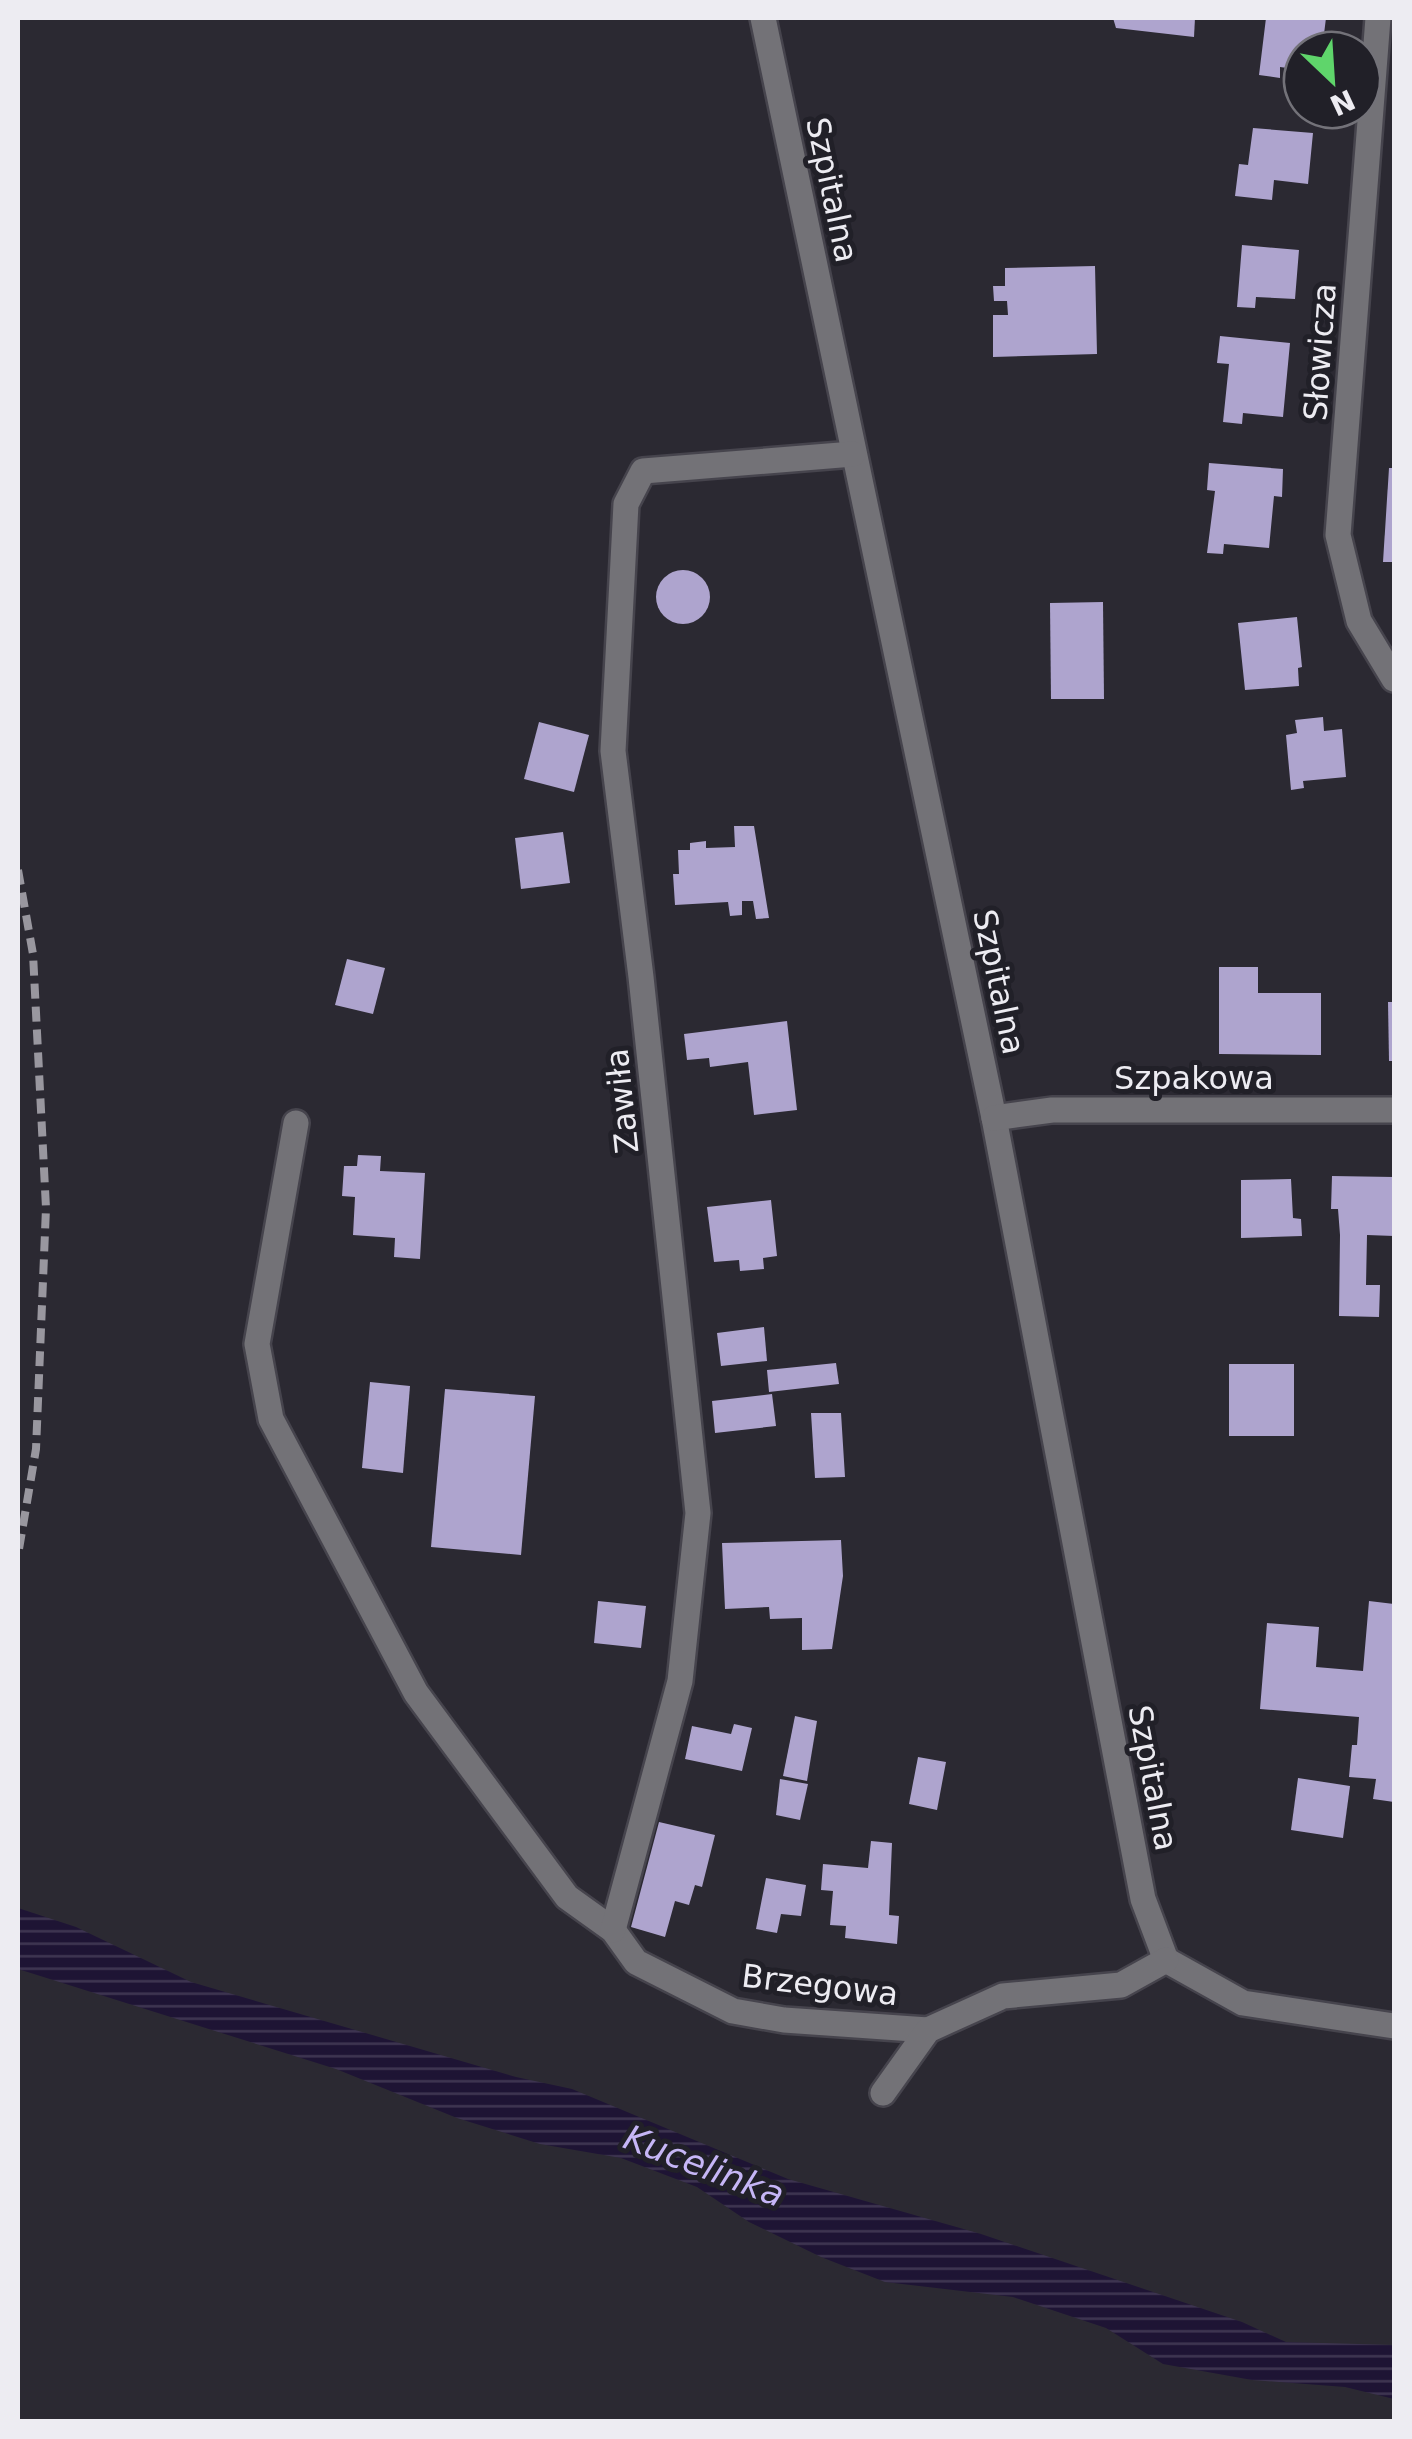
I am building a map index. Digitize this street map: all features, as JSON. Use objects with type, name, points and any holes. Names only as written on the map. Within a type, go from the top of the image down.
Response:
[{"type":"street","name":"Szpitalna","points":[[763,18],[994,1118],[1143,1900],[1166,1960]]},
{"type":"street","name":"Słowicza","points":[[1378,18],[1338,534],[1359,620],[1394,680]]},
{"type":"street","name":"Zawiła","points":[[613,1930],[680,1681],[698,1513],[613,751],[626,504],[643,471],[853,454]]},
{"type":"street","name":"Szpakowa","points":[[994,1118],[1052,1110],[1394,1110]]},
{"type":"street","name":"Brzegowa","points":[[296,1123],[258,1344],[272,1419],[416,1693],[567,1897],[613,1930],[636,1962],[733,2012],[784,2020],[928,2030],[1003,1996],[1122,1985],[1166,1960]]},
{"type":"street","points":[[1166,1960],[1243,2004],[1394,2026]]},
{"type":"street","name":"Brzegowa","points":[[883,2093],[928,2030]]},
{"type":"water","name":"Kucelinka","points":[[18,1908],[76,1927],[191,1982],[516,2077],[572,2089],[788,2179],[981,2234],[1242,2322],[1286,2342],[1394,2345],[1394,2399],[1345,2387],[1252,2380],[1163,2364],[1106,2328],[1013,2297],[885,2282],[749,2222],[697,2187],[621,2158],[540,2144],[457,2118],[336,2069],[18,1969]]},
{"type":"building","points":[[1113,18],[1195,18],[1194,37],[1116,28]]},
{"type":"building","points":[[1266,18],[1326,18],[1324,30],[1282,30],[1280,78],[1259,75]]},
{"type":"building","points":[[1253,128],[1313,133],[1308,184],[1274,180],[1272,200],[1235,196],[1239,164],[1248,165]]},
{"type":"building","points":[[1242,245],[1299,250],[1295,299],[1256,297],[1255,308],[1237,307]]},
{"type":"building","points":[[1095,266],[1097,354],[993,357],[993,315],[1008,315],[1007,301],[994,301],[993,286],[1005,286],[1005,268]]},
{"type":"building","points":[[1220,336],[1290,343],[1283,417],[1243,413],[1242,424],[1223,422],[1229,364],[1217,363]]},
{"type":"building","points":[[1209,463],[1283,469],[1282,497],[1274,496],[1269,548],[1224,544],[1223,554],[1207,553],[1215,491],[1207,490]]},
{"type":"building","points":[[1389,468],[1394,468],[1394,562],[1383,562]]},
{"type":"building","points":[[683,570],[702,578],[710,597],[702,616],[683,624],[664,616],[656,597],[664,578]]},
{"type":"building","points":[[1103,602],[1104,699],[1051,699],[1050,603]]},
{"type":"building","points":[[1297,617],[1302,667],[1298,668],[1299,686],[1245,690],[1238,623]]},
{"type":"building","points":[[1323,717],[1324,731],[1342,729],[1346,777],[1303,781],[1304,788],[1291,790],[1286,735],[1297,733],[1295,720]]},
{"type":"building","points":[[539,722],[589,735],[574,792],[524,779]]},
{"type":"building","points":[[734,826],[754,826],[769,918],[756,919],[753,901],[742,901],[742,915],[730,916],[728,902],[675,905],[673,874],[679,874],[678,850],[690,850],[690,843],[706,841],[706,848],[735,847]]},
{"type":"building","points":[[563,832],[570,883],[521,889],[515,838]]},
{"type":"building","points":[[347,959],[385,968],[373,1014],[335,1005]]},
{"type":"building","points":[[1219,967],[1258,967],[1258,993],[1321,993],[1321,1055],[1219,1054]]},
{"type":"building","points":[[1388,1002],[1394,1002],[1394,1061],[1389,1061]]},
{"type":"building","points":[[787,1021],[797,1110],[754,1115],[748,1062],[710,1067],[709,1058],[687,1060],[684,1034]]},
{"type":"building","points":[[358,1155],[381,1156],[380,1171],[425,1173],[420,1259],[394,1257],[395,1238],[353,1235],[355,1197],[342,1196],[344,1166],[357,1166]]},
{"type":"building","points":[[1332,1176],[1394,1177],[1394,1236],[1367,1235],[1366,1285],[1380,1285],[1379,1317],[1339,1316],[1340,1235],[1338,1209],[1331,1209]]},
{"type":"building","points":[[1291,1179],[1293,1218],[1301,1219],[1302,1236],[1241,1238],[1241,1180]]},
{"type":"building","points":[[771,1200],[777,1256],[763,1258],[764,1269],[740,1271],[739,1260],[714,1262],[707,1207]]},
{"type":"building","points":[[764,1327],[767,1361],[721,1366],[717,1333]]},
{"type":"building","points":[[836,1363],[839,1384],[769,1392],[767,1370]]},
{"type":"building","points":[[1229,1364],[1294,1364],[1294,1436],[1229,1436]]},
{"type":"building","points":[[370,1382],[410,1386],[403,1473],[362,1468]]},
{"type":"building","points":[[445,1389],[535,1396],[521,1555],[431,1547]]},
{"type":"building","points":[[772,1394],[776,1426],[715,1433],[712,1401]]},
{"type":"building","points":[[811,1413],[841,1413],[845,1477],[815,1478]]},
{"type":"building","points":[[841,1540],[843,1576],[832,1649],[802,1650],[802,1618],[770,1619],[769,1607],[725,1609],[722,1543]]},
{"type":"building","points":[[598,1601],[646,1606],[641,1648],[594,1643]]},
{"type":"building","points":[[1369,1601],[1394,1604],[1394,1802],[1373,1799],[1376,1779],[1349,1777],[1359,1717],[1260,1709],[1267,1623],[1319,1627],[1316,1667],[1363,1671]]},
{"type":"building","points":[[795,1716],[817,1721],[807,1781],[783,1776]]},
{"type":"building","points":[[734,1724],[752,1728],[742,1771],[685,1759],[692,1726],[731,1734]]},
{"type":"building","points":[[918,1757],[946,1762],[937,1810],[909,1804]]},
{"type":"building","points":[[1298,1778],[1350,1786],[1343,1838],[1291,1830]]},
{"type":"building","points":[[780,1779],[808,1784],[800,1820],[776,1815]]},
{"type":"building","points":[[659,1822],[715,1835],[702,1887],[695,1885],[689,1905],[675,1901],[665,1937],[631,1927]]},
{"type":"building","points":[[871,1841],[892,1843],[889,1915],[899,1916],[897,1944],[845,1938],[846,1926],[830,1925],[833,1891],[821,1890],[823,1864],[868,1868]]},
{"type":"building","points":[[766,1878],[806,1885],[801,1916],[781,1914],[777,1933],[756,1929]]},
{"type":"railway","points":[[18,870],[33,954],[46,1208],[36,1449],[18,1555]]}]
